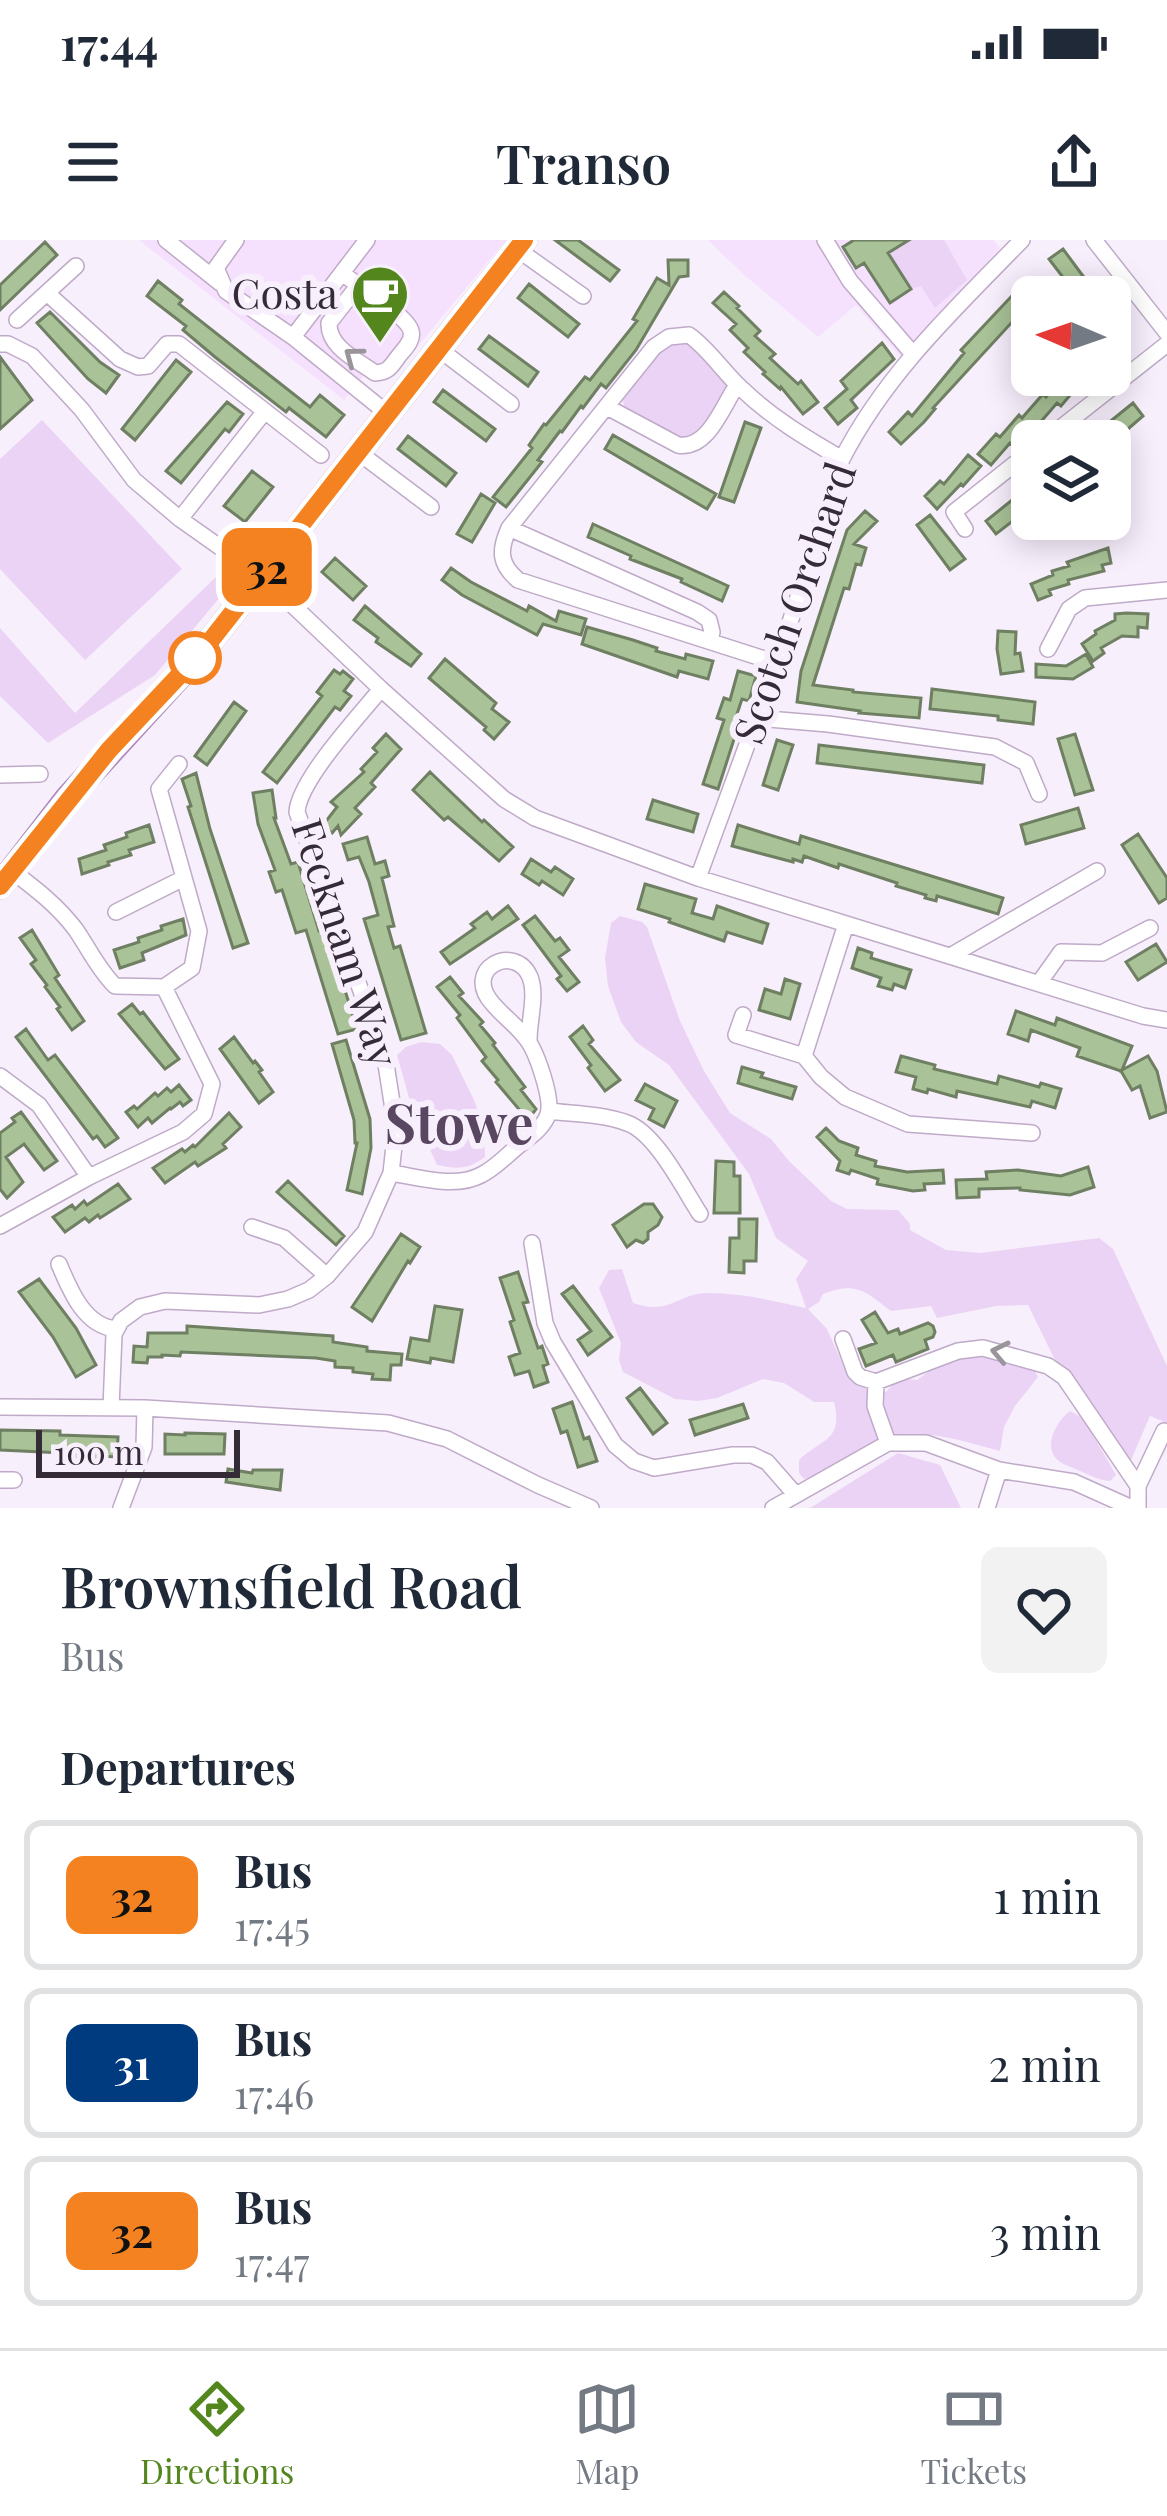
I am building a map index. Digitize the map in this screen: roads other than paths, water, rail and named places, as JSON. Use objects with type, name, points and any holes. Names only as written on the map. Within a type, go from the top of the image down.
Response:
[{"type":"highway","points":[[6,879],[68,798],[204,649],[520,244]]},
{"type":"street","points":[[166,240],[388,414]]},
{"type":"street","points":[[222,285],[215,268],[236,240]]},
{"type":"street","points":[[292,338],[367,240]]},
{"type":"street","points":[[825,240],[850,280],[913,354]]},
{"type":"street","name":"Scotch Orchard","points":[[698,878],[777,663],[842,459],[913,354],[1022,240]]},
{"type":"street","points":[[1094,240],[1167,333]]},
{"type":"street","points":[[520,244],[583,296]]},
{"type":"street","points":[[17,320],[76,266]]},
{"type":"street","points":[[342,273],[404,320],[411,331],[412,339],[383,373],[375,373],[334,342],[328,330],[358,286]]},
{"type":"street","points":[[47,293],[130,365],[148,366],[167,344],[179,344],[321,455]]},
{"type":"street","points":[[777,663],[518,580],[506,570],[502,554],[508,528],[654,347],[669,337],[689,335],[769,414],[842,459]]},
{"type":"street","points":[[0,344],[32,356],[82,410],[134,480],[298,608],[381,689],[519,808],[698,878],[1167,1020]]},
{"type":"street","points":[[1071,420],[1167,344]]},
{"type":"street","points":[[439,349],[511,404]]},
{"type":"street","points":[[607,407],[677,445],[690,447],[701,442],[736,385]]},
{"type":"street","points":[[180,519],[265,411]]},
{"type":"street","points":[[358,452],[431,507]]},
{"type":"street","points":[[965,529],[954,512],[1011,467]]},
{"type":"street","points":[[508,528],[697,612],[709,620],[710,641]]},
{"type":"street","points":[[1048,649],[1069,609],[1085,598],[1167,590]]},
{"type":"street","name":"Fecknam Way","points":[[116,1329],[140,1307],[165,1301],[259,1306],[288,1300],[327,1276],[364,1232],[391,1173],[396,1128],[385,1058],[298,812],[302,791],[381,689]]},
{"type":"street","points":[[757,718],[995,747],[1026,763],[1039,794]]},
{"type":"street","points":[[6,879],[62,913],[115,986],[164,987],[192,968],[199,932],[159,789],[179,764]]},
{"type":"street","points":[[0,775],[40,774]]},
{"type":"street","points":[[952,955],[1097,871]]},
{"type":"street","points":[[116,912],[184,878]]},
{"type":"street","points":[[804,1057],[846,924]]},
{"type":"street","points":[[1039,983],[1061,952],[1102,953],[1150,928]]},
{"type":"street","points":[[391,1173],[466,1181],[484,1174],[535,1132],[549,1112],[549,1096],[529,1040],[484,994],[482,982],[493,962],[513,962],[525,968],[531,979],[529,1040]]},
{"type":"street","points":[[0,1226],[183,1132],[205,1114],[212,1084],[164,987]]},
{"type":"street","points":[[742,1016],[736,1036],[804,1057],[845,1097],[908,1124],[1032,1133]]},
{"type":"street","points":[[0,1076],[39,1105],[89,1178]]},
{"type":"street","points":[[549,1112],[623,1120],[638,1128],[700,1214]]},
{"type":"street","points":[[252,1227],[284,1238],[327,1276]]},
{"type":"street","points":[[532,1243],[545,1323],[615,1445],[634,1461],[654,1468],[752,1455],[767,1462],[795,1494]]},
{"type":"street","points":[[58,1264],[80,1307],[105,1328],[116,1329],[111,1408]]},
{"type":"street","points":[[535,1273],[556,1270]]},
{"type":"street","points":[[843,1340],[855,1372],[876,1382],[958,1351],[983,1348],[1048,1366],[1064,1377],[1138,1486]]},
{"type":"street","points":[[876,1382],[875,1406],[888,1443]]},
{"type":"street","points":[[0,1407],[146,1408],[388,1423],[447,1439],[566,1503],[592,1508]]},
{"type":"street","points":[[121,1508],[144,1447],[146,1408]]},
{"type":"street","points":[[773,1508],[888,1443],[926,1443],[999,1470],[1074,1482],[1135,1508],[1138,1486],[1164,1431]]},
{"type":"street","points":[[986,1508],[999,1470]]},
{"type":"place","name":"Costa","points":[[380,345]]},
{"type":"district","name":"Stowe","points":[[459,1125]]}]
